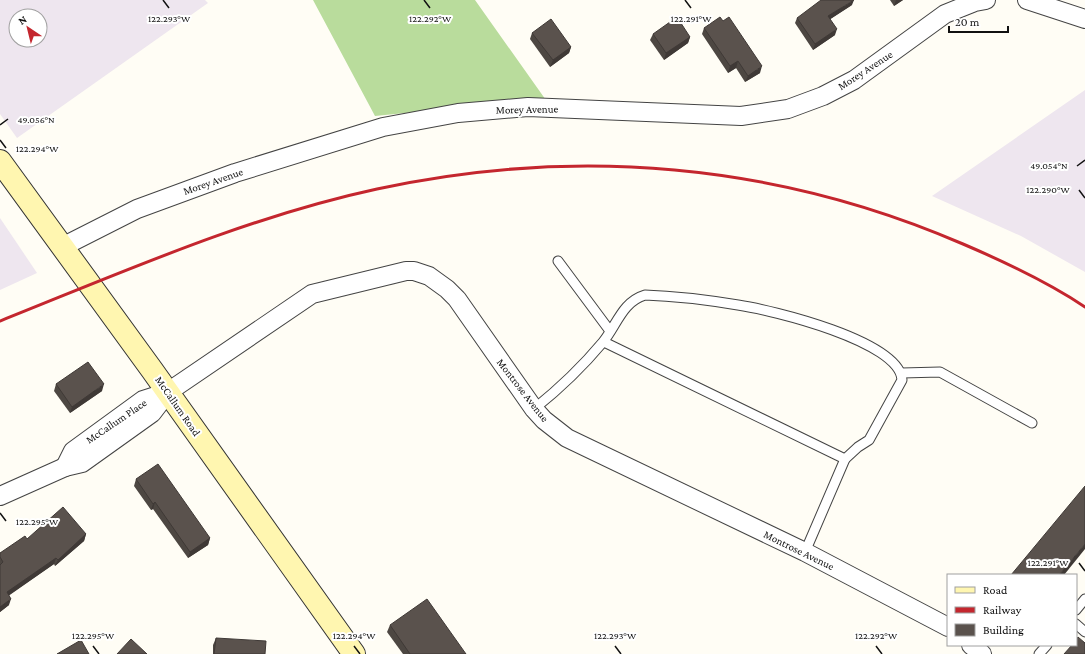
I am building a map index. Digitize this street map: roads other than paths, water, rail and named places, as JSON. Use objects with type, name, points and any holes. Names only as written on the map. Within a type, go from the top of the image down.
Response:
[{"type":"street","name":"Morey Avenue","points":[[62,246],[137,209],[235,173],[383,127],[458,113],[528,107],[741,116],[788,108],[823,96],[854,80],[945,14],[975,2],[986,0]]},
{"type":"street","points":[[1028,0],[1085,19]]},
{"type":"street","name":"McCallum Road","points":[[0,161],[168,392],[354,654]]},
{"type":"street","name":"Montrose Avenue","points":[[168,392],[312,294],[406,271],[414,271],[429,276],[447,289],[456,299],[534,409],[554,429],[582,446],[805,552],[947,626]]},
{"type":"street","name":"McCallum Place","points":[[0,496],[64,467],[73,451],[143,400],[168,392]]},
{"type":"street","points":[[972,646],[982,654]]},
{"type":"lane","points":[[558,261],[610,331]]},
{"type":"lane","points":[[534,409],[553,393],[604,342],[628,304],[636,298],[645,295],[739,305],[791,317],[833,330],[871,346],[899,368],[902,373],[902,380],[869,440],[858,447],[845,459],[805,552]]},
{"type":"lane","points":[[604,342],[845,459]]},
{"type":"lane","points":[[902,373],[940,372],[1032,423]]},
{"type":"lane","points":[[1077,609],[1085,599]]},
{"type":"lane","points":[[1077,625],[1085,632]]},
{"type":"lane","points":[[1039,654],[1046,646]]},
{"type":"railway","points":[[0,321],[186,247],[233,230],[329,201],[377,189],[452,176],[526,168],[601,166],[674,170],[748,180],[821,195],[892,217],[963,244],[1026,273],[1085,307]]}]
